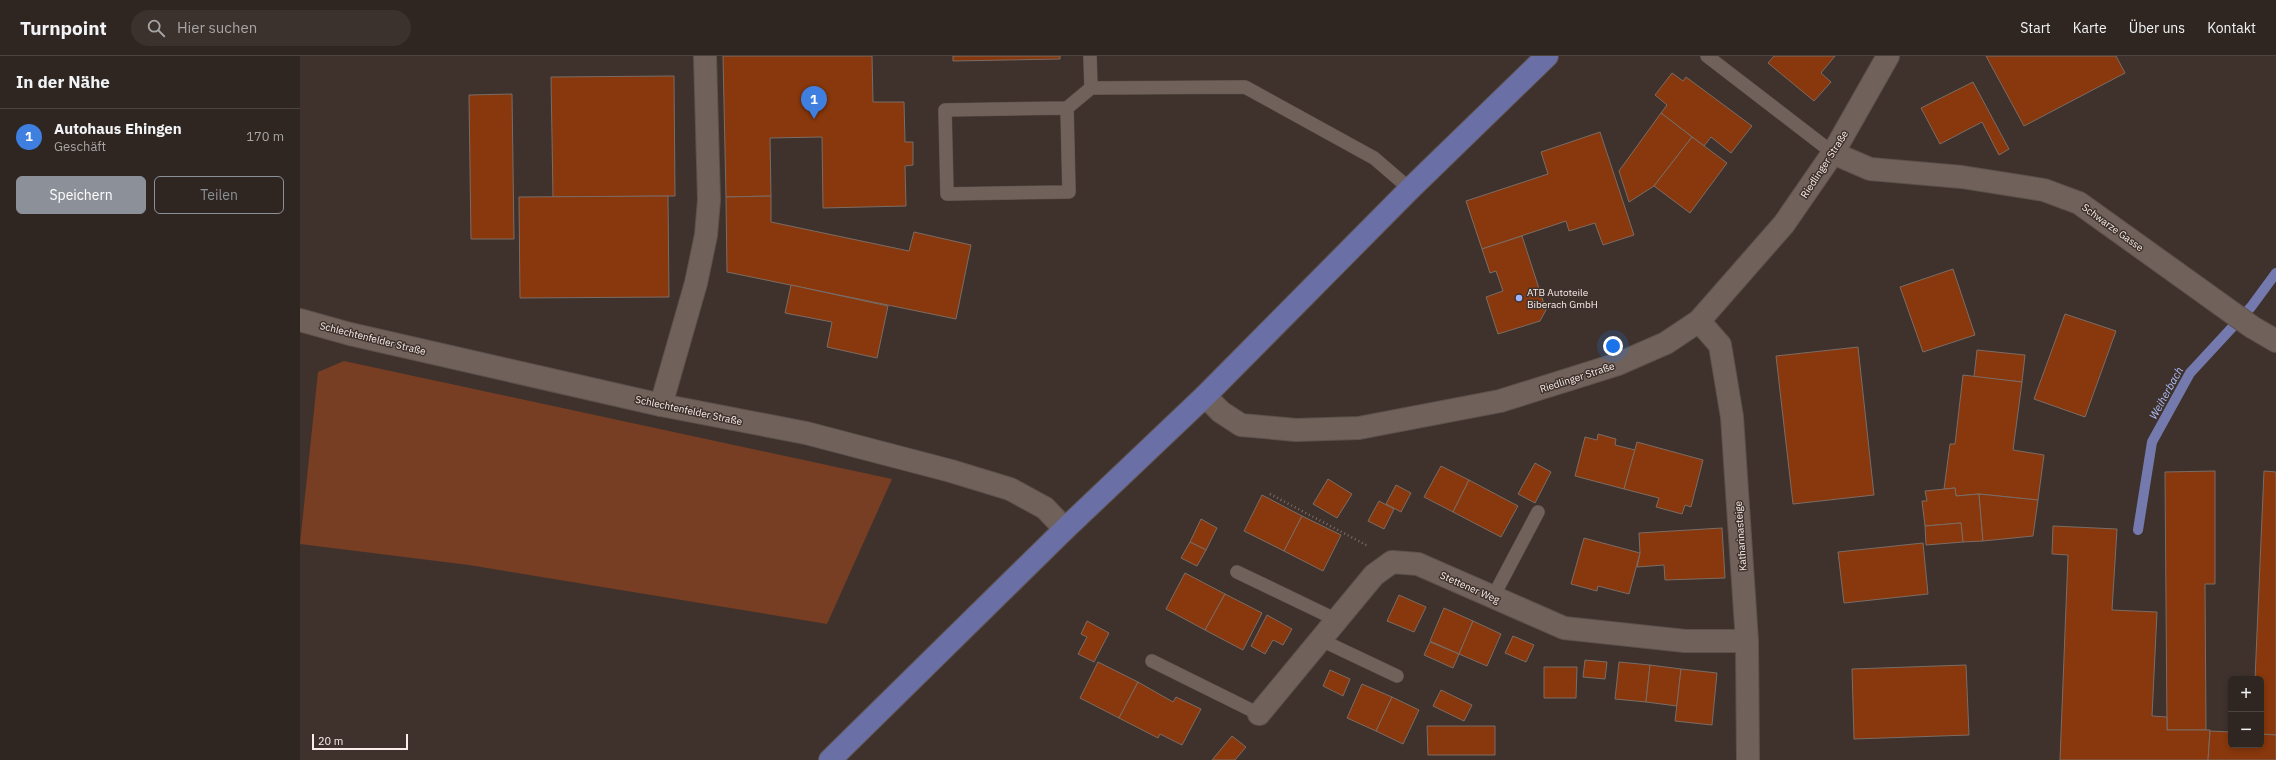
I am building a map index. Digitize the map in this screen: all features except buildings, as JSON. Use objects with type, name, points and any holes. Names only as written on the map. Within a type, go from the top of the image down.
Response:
[{"type":"main road","points":[[830,760],[1065,529],[1205,396],[1410,189],[1547,56]]},
{"type":"street","points":[[660,405],[696,283],[706,235],[709,200],[705,56]]},
{"type":"street","name":"Riedlinger Straße","points":[[1205,396],[1221,412],[1241,425],[1296,430],[1359,428],[1500,401],[1597,371],[1666,343],[1699,321],[1784,224],[1834,153],[1888,56]]},
{"type":"street","name":"Schwarze Gasse","points":[[1834,153],[1870,169],[1962,177],[2037,189],[2079,203],[2252,327],[2276,341]]},
{"type":"street","name":"Schlechtenfelder Straße","points":[[300,320],[350,334],[660,405],[806,433],[951,471],[1010,489],[1045,508],[1065,529]]},
{"type":"street","name":"Katharinasteige","points":[[1699,321],[1720,345],[1732,417],[1747,640],[1748,760]]},
{"type":"street","points":[[1260,714],[1374,575],[1392,562]]},
{"type":"street","name":"Stettener Weg","points":[[1392,562],[1418,564],[1564,628],[1685,640],[1747,640]]},
{"type":"lane","points":[[1090,56],[1091,88]]},
{"type":"lane","points":[[1707,56],[1834,153]]},
{"type":"lane","points":[[1067,108],[1069,192],[947,194],[945,110],[1067,108],[1091,88],[1245,87],[1374,158],[1410,189]]},
{"type":"lane","points":[[1493,597],[1538,512]]},
{"type":"lane","points":[[1237,572],[1337,620]]},
{"type":"lane","points":[[1321,640],[1397,676]]},
{"type":"lane","points":[[1152,661],[1260,714]]},
{"type":"path","points":[[1270,494],[1371,547],[1392,562]]},
{"type":"shaded area","points":[[344,361],[892,479],[827,624],[469,565],[300,544],[318,372]]},
{"type":"waterway","name":"Weiherbach","points":[[2138,530],[2152,442],[2190,373],[2251,307],[2276,273]]},
{"type":"place","name":"Autohaus Ehingen","points":[[814,119]]},
{"type":"place","name":"ATB Autoteile Biberach GmbH","points":[[1519,298]]}]
